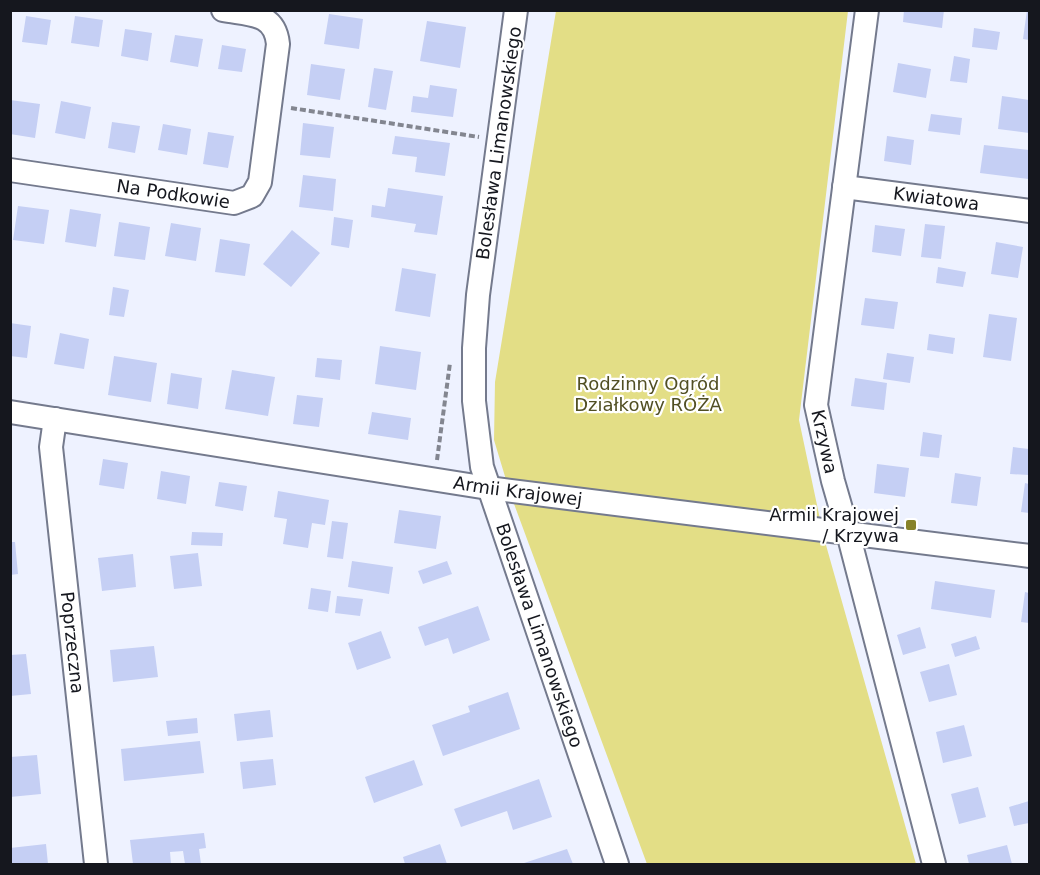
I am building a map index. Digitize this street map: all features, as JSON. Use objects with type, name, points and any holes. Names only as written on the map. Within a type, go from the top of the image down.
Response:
[{"type":"street","name":"Na Podkowie","points":[[10,170],[234,203],[252,196],[260,182],[279,44],[277,31],[271,23],[260,16],[223,10]]},
{"type":"street","name":"Bolesława Limanowskiego","points":[[516,10],[478,295],[474,348],[474,401],[482,467],[488,488],[617,864]]},
{"type":"street","name":"Krzywa","points":[[867,10],[816,405],[833,481],[934,864]]},
{"type":"street","name":"Kwiatowa","points":[[844,187],[1029,211]]},
{"type":"street","name":"Armii Krajowej","points":[[10,412],[488,488],[1029,556]]},
{"type":"street","name":"Poprzeczna","points":[[56,419],[51,447],[96,864]]},
{"type":"path","points":[[284,107],[486,138]]},
{"type":"path","points":[[436,467],[450,362]]},
{"type":"green space","name":"Rodzinny Ogród Działkowy RÓŻA","points":[[556,11],[848,11],[799,420],[824,538],[916,864],[647,864],[510,493],[494,440],[495,382]]},
{"type":"building","points":[[904,10],[944,10],[942,28],[903,22]]},
{"type":"building","points":[[1027,10],[1029,10],[1029,40],[1023,39]]},
{"type":"building","points":[[329,14],[363,19],[359,49],[324,44]]},
{"type":"building","points":[[26,16],[51,20],[47,45],[22,42]]},
{"type":"building","points":[[75,16],[103,20],[99,47],[71,43]]},
{"type":"building","points":[[427,21],[466,27],[460,68],[420,61]]},
{"type":"building","points":[[974,28],[1000,32],[997,50],[972,47]]},
{"type":"building","points":[[125,29],[152,33],[148,61],[121,56]]},
{"type":"building","points":[[175,35],[203,39],[198,67],[170,62]]},
{"type":"building","points":[[222,45],[246,49],[242,72],[218,69]]},
{"type":"building","points":[[954,56],[970,59],[967,83],[950,81]]},
{"type":"building","points":[[898,63],[931,69],[926,98],[893,92]]},
{"type":"building","points":[[311,64],[345,69],[340,100],[307,95]]},
{"type":"building","points":[[374,68],[393,71],[386,110],[368,107]]},
{"type":"building","points":[[430,85],[457,89],[453,117],[411,112],[413,96],[428,98]]},
{"type":"building","points":[[1002,96],[1029,100],[1029,133],[998,129]]},
{"type":"building","points":[[10,100],[40,104],[35,138],[10,134]]},
{"type":"building","points":[[61,101],[91,107],[85,139],[55,133]]},
{"type":"building","points":[[931,114],[962,118],[960,135],[928,131]]},
{"type":"building","points":[[112,122],[140,126],[135,153],[108,148]]},
{"type":"building","points":[[303,123],[334,127],[330,158],[300,155]]},
{"type":"building","points":[[163,124],[191,129],[187,155],[158,150]]},
{"type":"building","points":[[208,132],[234,136],[228,168],[203,164]]},
{"type":"building","points":[[395,136],[450,143],[445,176],[415,172],[417,157],[392,154]]},
{"type":"building","points":[[887,136],[914,140],[911,165],[884,161]]},
{"type":"building","points":[[984,145],[1029,150],[1029,179],[980,173]]},
{"type":"building","points":[[303,175],[336,179],[333,211],[299,207]]},
{"type":"building","points":[[388,188],[443,196],[437,235],[414,232],[416,224],[371,217],[372,205],[385,207]]},
{"type":"building","points":[[18,206],[49,210],[44,244],[13,240]]},
{"type":"building","points":[[70,209],[101,214],[96,247],[65,242]]},
{"type":"building","points":[[334,217],[353,220],[349,248],[331,245]]},
{"type":"building","points":[[119,222],[150,227],[145,260],[114,256]]},
{"type":"building","points":[[171,223],[201,228],[196,261],[165,256]]},
{"type":"building","points":[[925,224],[945,226],[941,259],[921,257]]},
{"type":"building","points":[[875,225],[905,229],[901,256],[872,252]]},
{"type":"building","points":[[292,230],[320,253],[291,287],[263,264]]},
{"type":"building","points":[[220,239],[250,244],[245,276],[215,272]]},
{"type":"building","points":[[996,242],[1023,247],[1018,278],[991,274]]},
{"type":"building","points":[[938,267],[966,272],[963,287],[936,283]]},
{"type":"building","points":[[402,268],[436,274],[430,317],[395,311]]},
{"type":"building","points":[[113,287],[129,290],[124,317],[109,315]]},
{"type":"building","points":[[865,298],[898,302],[894,329],[861,325]]},
{"type":"building","points":[[989,314],[1017,318],[1011,361],[983,357]]},
{"type":"building","points":[[10,323],[31,326],[27,358],[10,356]]},
{"type":"building","points":[[60,333],[89,339],[84,369],[54,364]]},
{"type":"building","points":[[929,334],[955,338],[953,354],[927,350]]},
{"type":"building","points":[[380,346],[421,352],[416,390],[375,384]]},
{"type":"building","points":[[887,353],[914,357],[910,383],[883,379]]},
{"type":"building","points":[[114,356],[157,363],[151,402],[108,395]]},
{"type":"building","points":[[317,358],[342,360],[340,380],[315,377]]},
{"type":"building","points":[[232,370],[275,377],[268,416],[225,409]]},
{"type":"building","points":[[171,373],[202,378],[198,409],[167,404]]},
{"type":"building","points":[[855,378],[887,383],[884,410],[851,406]]},
{"type":"building","points":[[297,395],[323,398],[319,427],[293,424]]},
{"type":"building","points":[[372,412],[411,418],[408,440],[368,434]]},
{"type":"building","points":[[923,432],[942,435],[939,458],[920,456]]},
{"type":"building","points":[[1013,447],[1029,449],[1029,475],[1010,474]]},
{"type":"building","points":[[103,459],[128,463],[124,489],[99,485]]},
{"type":"building","points":[[877,464],[909,468],[905,497],[874,493]]},
{"type":"building","points":[[161,471],[190,476],[186,504],[157,499]]},
{"type":"building","points":[[955,473],[981,477],[977,506],[951,503]]},
{"type":"building","points":[[219,482],[247,486],[243,511],[215,506]]},
{"type":"building","points":[[1025,483],[1029,484],[1029,513],[1021,512]]},
{"type":"building","points":[[278,491],[329,500],[325,525],[312,523],[308,548],[283,544],[287,519],[274,517]]},
{"type":"building","points":[[399,510],[441,516],[436,549],[394,543]]},
{"type":"building","points":[[332,521],[348,523],[343,559],[327,557]]},
{"type":"building","points":[[192,532],[223,533],[222,546],[191,545]]},
{"type":"building","points":[[10,542],[15,542],[18,574],[10,575]]},
{"type":"building","points":[[198,553],[202,586],[174,589],[170,556]]},
{"type":"building","points":[[133,554],[136,587],[102,591],[98,558]]},
{"type":"building","points":[[352,561],[393,567],[389,594],[348,587]]},
{"type":"building","points":[[447,561],[452,574],[423,584],[418,571]]},
{"type":"building","points":[[935,581],[995,590],[991,618],[931,609]]},
{"type":"building","points":[[311,588],[331,591],[328,612],[308,609]]},
{"type":"building","points":[[1025,592],[1029,593],[1029,623],[1021,622]]},
{"type":"building","points":[[337,596],[363,599],[360,616],[335,613]]},
{"type":"building","points":[[478,606],[490,640],[453,654],[448,638],[425,646],[418,627]]},
{"type":"building","points":[[920,627],[926,648],[903,655],[897,635]]},
{"type":"building","points":[[381,631],[391,658],[357,670],[348,643]]},
{"type":"building","points":[[976,636],[980,649],[955,657],[951,644]]},
{"type":"building","points":[[154,646],[158,677],[113,682],[110,650]]},
{"type":"building","points":[[26,654],[31,694],[10,696],[10,655]]},
{"type":"building","points":[[949,664],[957,695],[929,702],[920,672]]},
{"type":"building","points":[[508,692],[520,729],[443,756],[432,725],[470,712],[468,706]]},
{"type":"building","points":[[270,710],[273,737],[237,741],[234,714]]},
{"type":"building","points":[[197,718],[198,733],[168,736],[166,721]]},
{"type":"building","points":[[964,725],[972,756],[943,763],[936,732]]},
{"type":"building","points":[[200,741],[204,773],[124,781],[121,749]]},
{"type":"building","points":[[37,755],[41,794],[10,797],[10,757]]},
{"type":"building","points":[[273,759],[276,785],[243,789],[240,762]]},
{"type":"building","points":[[414,760],[423,785],[374,803],[365,777]]},
{"type":"building","points":[[539,779],[552,817],[513,830],[507,811],[461,827],[454,809]]},
{"type":"building","points":[[978,787],[986,817],[959,824],[951,794]]},
{"type":"building","points":[[1029,801],[1029,823],[1014,826],[1009,807]]},
{"type":"building","points":[[204,833],[206,848],[199,849],[201,864],[185,864],[183,851],[170,852],[171,864],[133,864],[130,840]]},
{"type":"building","points":[[46,844],[48,864],[10,864],[10,848]]},
{"type":"building","points":[[440,844],[447,864],[405,864],[403,857]]},
{"type":"building","points":[[1007,845],[1012,864],[969,864],[967,855]]},
{"type":"building","points":[[567,849],[573,864],[521,864]]},
{"type":"place","name":"Armii Krajowej / Krzywa","points":[[911,525]]}]
